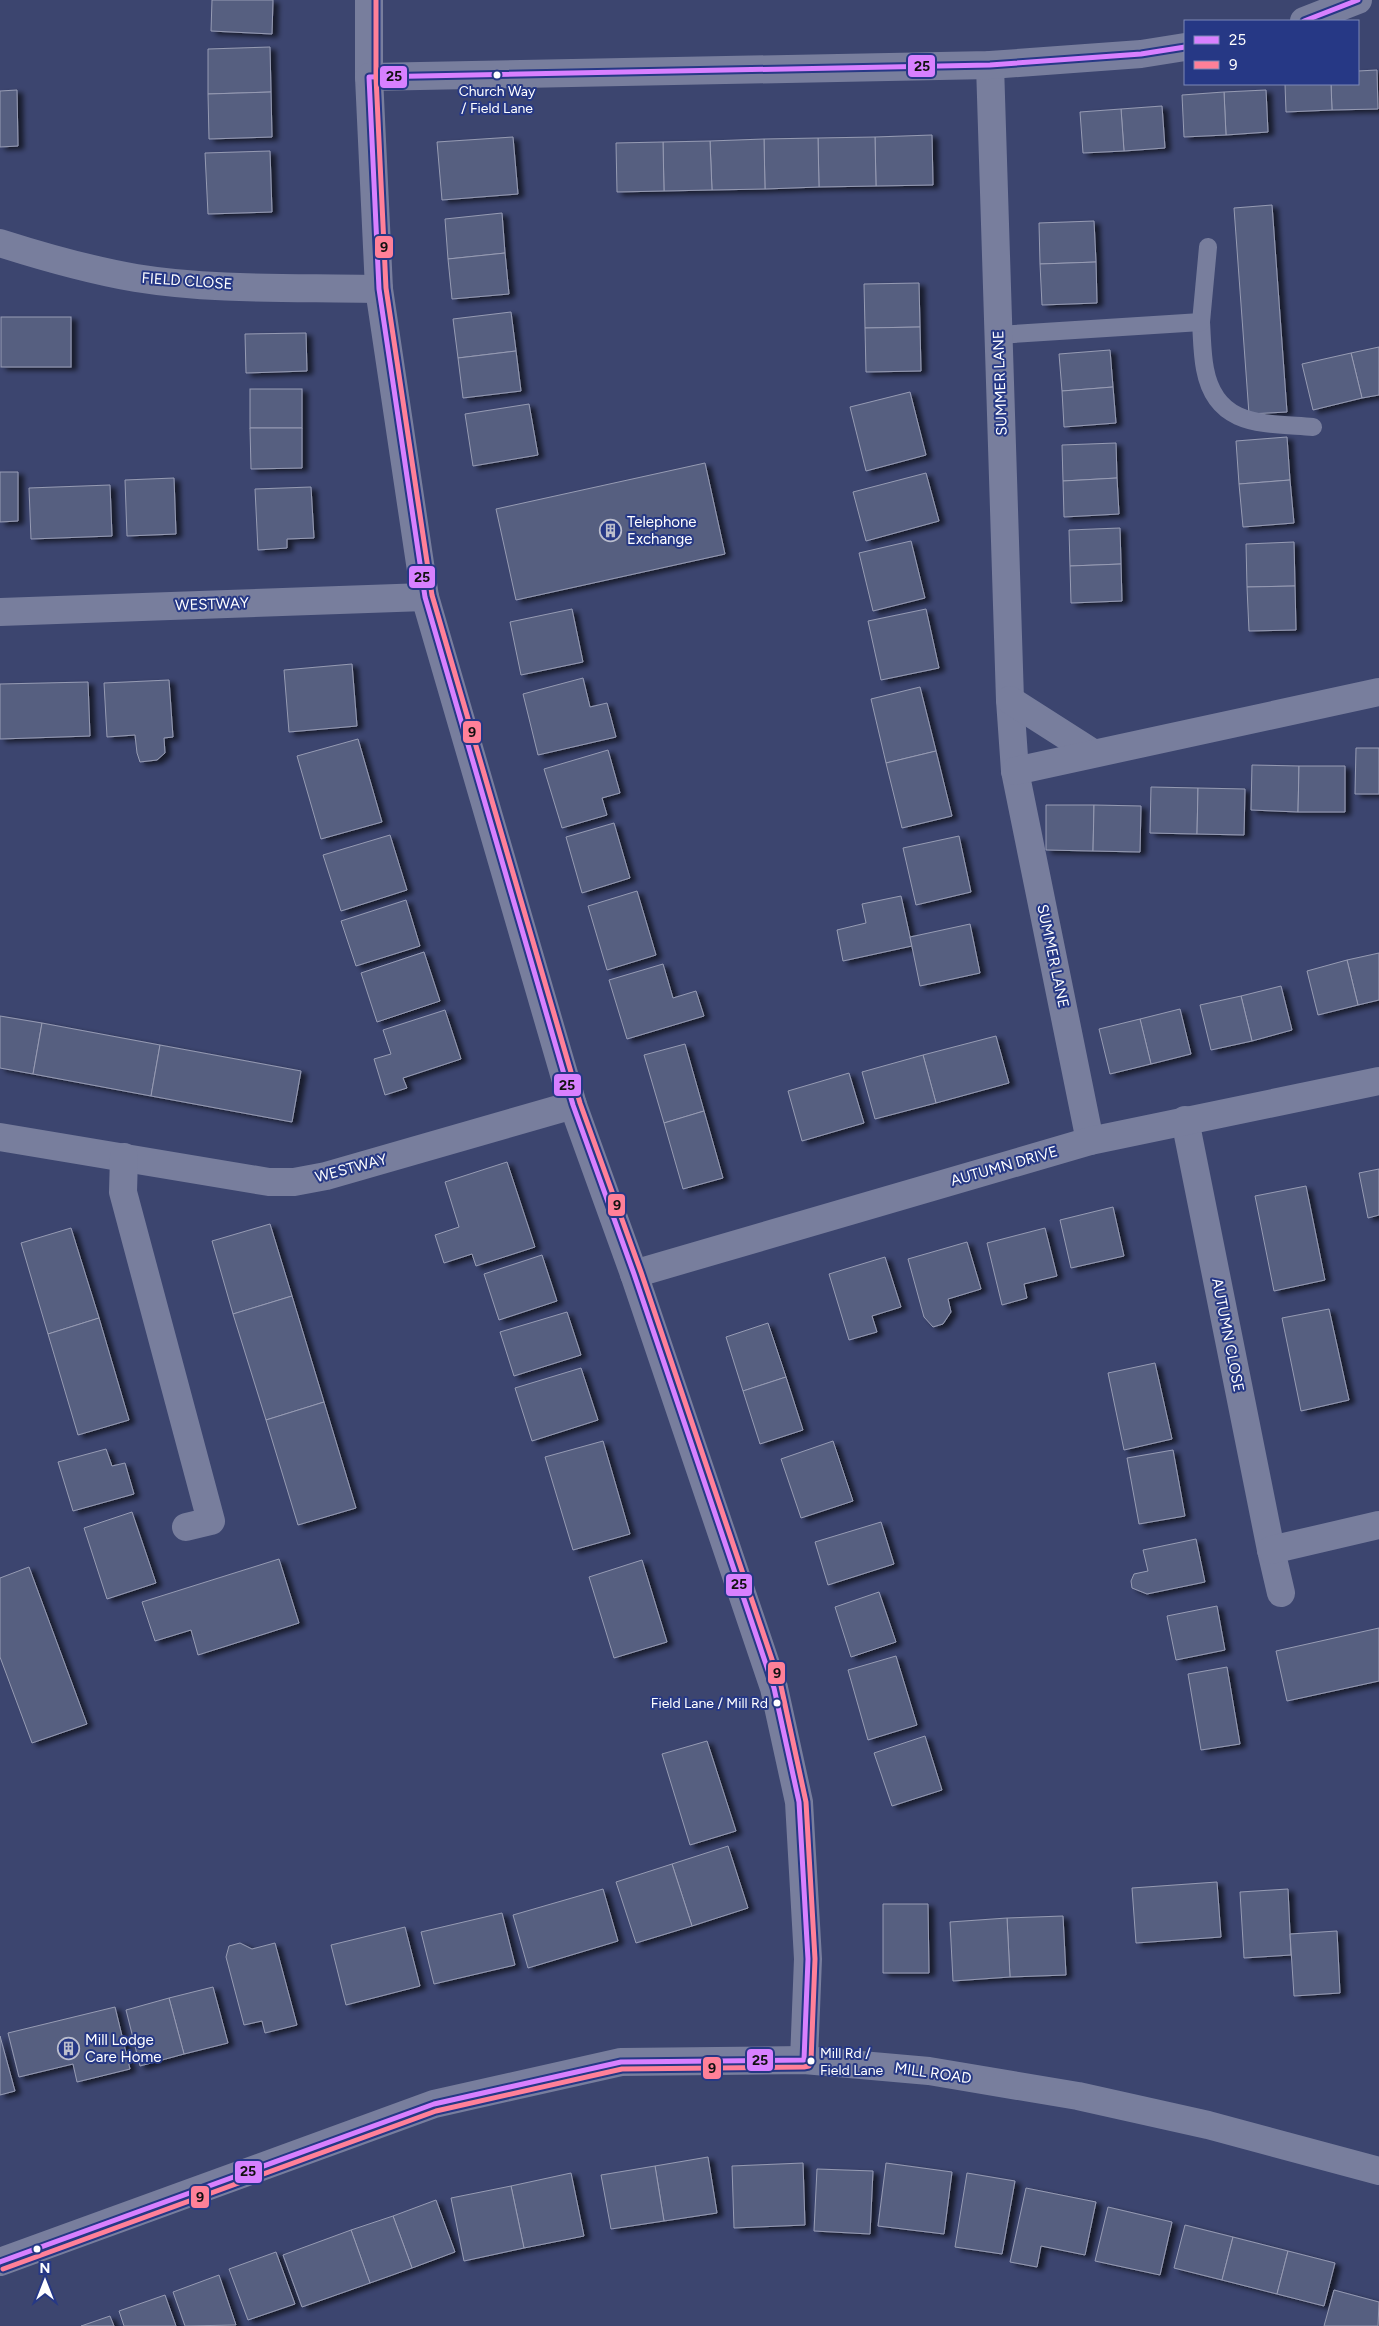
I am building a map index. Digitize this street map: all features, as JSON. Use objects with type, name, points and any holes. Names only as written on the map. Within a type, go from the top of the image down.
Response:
[{"type":"street","points":[[369,0],[369,77],[379,289],[425,597],[574,1105],[634,1274],[776,1697],[799,1802],[808,1959],[804,2060]]},
{"type":"street","points":[[1307,20],[1358,0]]},
{"type":"street","points":[[369,77],[990,65],[1140,54],[1184,47]]},
{"type":"street","name":"SUMMER LANE","points":[[990,65],[1010,700],[1015,771],[1090,1141]]},
{"type":"street","name":"FIELD CLOSE","points":[[0,242],[47,258],[136,278],[209,285],[379,289]]},
{"type":"street","name":"WESTWAY","points":[[0,612],[425,597]]},
{"type":"street","points":[[1015,771],[1379,692]]},
{"type":"street","points":[[1010,700],[1093,753]]},
{"type":"street","name":"AUTUMN DRIVE","points":[[634,1274],[1090,1141],[1379,1081]]},
{"type":"street","name":"WESTWAY","points":[[0,1137],[269,1182],[294,1182],[326,1176],[574,1105]]},
{"type":"street","name":"AUTUMN CLOSE","points":[[1185,1120],[1281,1593]]},
{"type":"street","points":[[124,1157],[123,1192],[211,1520],[186,1527]]},
{"type":"street","points":[[1271,1550],[1379,1525]]},
{"type":"street","name":"MILL ROAD","points":[[0,2262],[434,2104],[621,2062],[804,2060],[929,2071],[1078,2096],[1208,2125],[1379,2170]]},
{"type":"lane","points":[[1208,247],[1200,322],[1205,369],[1213,395],[1227,410],[1239,418],[1256,422],[1312,427]]},
{"type":"lane","points":[[998,335],[1200,322]]},
{"type":"building","points":[[212,0],[273,0],[272,34],[211,31]]},
{"type":"building","points":[[270,47],[271,92],[208,94],[208,49]]},
{"type":"building","points":[[1377,70],[1378,109],[1332,110],[1331,85],[1359,85],[1359,71]]},
{"type":"building","points":[[1285,85],[1331,85],[1332,110],[1286,112]]},
{"type":"building","points":[[17,90],[18,146],[0,147],[0,91]]},
{"type":"building","points":[[1266,90],[1268,132],[1226,135],[1224,92]]},
{"type":"building","points":[[271,92],[272,137],[209,139],[208,94]]},
{"type":"building","points":[[1224,92],[1226,135],[1184,137],[1182,95]]},
{"type":"building","points":[[1162,106],[1165,148],[1124,151],[1121,109]]},
{"type":"building","points":[[1121,109],[1124,151],[1083,153],[1080,112]]},
{"type":"building","points":[[932,135],[933,185],[876,186],[875,137]]},
{"type":"building","points":[[513,137],[518,194],[442,200],[437,142]]},
{"type":"building","points":[[875,137],[876,186],[819,187],[818,138]]},
{"type":"building","points":[[818,138],[819,187],[765,189],[764,139]]},
{"type":"building","points":[[764,139],[765,189],[712,190],[710,141]]},
{"type":"building","points":[[710,141],[712,190],[664,191],[663,142]]},
{"type":"building","points":[[663,142],[664,191],[617,192],[616,143]]},
{"type":"building","points":[[270,151],[272,212],[208,214],[205,153]]},
{"type":"building","points":[[1272,205],[1287,412],[1249,414],[1234,208]]},
{"type":"building","points":[[502,213],[505,253],[448,259],[445,219]]},
{"type":"building","points":[[1094,221],[1096,262],[1040,264],[1039,223]]},
{"type":"building","points":[[505,253],[509,294],[452,299],[448,259]]},
{"type":"building","points":[[1096,262],[1097,303],[1042,305],[1040,264]]},
{"type":"building","points":[[919,283],[920,327],[865,328],[864,284]]},
{"type":"building","points":[[511,312],[516,351],[458,358],[453,319]]},
{"type":"building","points":[[1,317],[71,317],[71,367],[1,367]]},
{"type":"building","points":[[920,327],[921,371],[866,372],[865,328]]},
{"type":"building","points":[[306,333],[307,371],[246,373],[245,334]]},
{"type":"building","points":[[1379,347],[1379,395],[1362,398],[1351,353]]},
{"type":"building","points":[[1110,350],[1113,387],[1062,391],[1059,354]]},
{"type":"building","points":[[516,351],[521,391],[463,398],[458,358]]},
{"type":"building","points":[[1351,353],[1362,398],[1313,410],[1302,364]]},
{"type":"building","points":[[1113,387],[1116,423],[1064,427],[1062,391]]},
{"type":"building","points":[[250,389],[302,389],[302,428],[250,428]]},
{"type":"building","points":[[910,392],[926,455],[866,471],[850,407]]},
{"type":"building","points":[[529,404],[538,455],[473,466],[465,414]]},
{"type":"building","points":[[250,428],[302,428],[302,468],[251,469]]},
{"type":"building","points":[[1287,437],[1290,480],[1239,484],[1236,441]]},
{"type":"building","points":[[1116,443],[1117,478],[1063,481],[1062,445]]},
{"type":"building","name":"Telephone Exchange","points":[[705,463],[725,554],[516,600],[496,509]]},
{"type":"building","points":[[0,472],[18,472],[18,521],[0,522]]},
{"type":"building","points":[[926,473],[939,521],[866,541],[853,492]]},
{"type":"building","points":[[174,478],[176,534],[127,536],[125,480]]},
{"type":"building","points":[[1117,478],[1119,514],[1064,517],[1063,481]]},
{"type":"building","points":[[1290,480],[1294,523],[1243,527],[1239,484]]},
{"type":"building","points":[[110,485],[112,536],[31,539],[29,488]]},
{"type":"building","points":[[311,487],[314,538],[287,539],[287,548],[258,550],[255,489]]},
{"type":"building","points":[[1120,528],[1121,564],[1070,566],[1069,530]]},
{"type":"building","points":[[911,541],[925,598],[873,611],[859,553]]},
{"type":"building","points":[[1294,542],[1295,586],[1247,587],[1246,544]]},
{"type":"building","points":[[1121,564],[1122,601],[1071,603],[1070,566]]},
{"type":"building","points":[[1295,586],[1296,630],[1249,631],[1247,587]]},
{"type":"building","points":[[572,609],[583,662],[521,675],[510,622]]},
{"type":"building","points":[[926,609],[939,668],[881,680],[868,621]]},
{"type":"building","points":[[352,664],[357,726],[289,732],[284,670]]},
{"type":"building","points":[[583,678],[590,707],[607,703],[616,737],[538,755],[523,694]]},
{"type":"building","points":[[169,680],[173,737],[164,738],[165,753],[157,760],[140,762],[135,735],[107,737],[104,683]]},
{"type":"building","points":[[88,682],[90,736],[0,739],[0,684]]},
{"type":"building","points":[[920,687],[936,751],[886,763],[871,699]]},
{"type":"building","points":[[358,739],[382,822],[321,839],[297,756]]},
{"type":"building","points":[[1356,748],[1379,748],[1379,794],[1355,794]]},
{"type":"building","points":[[608,750],[620,793],[602,798],[607,815],[562,828],[544,769]]},
{"type":"building","points":[[936,751],[952,816],[902,828],[886,763]]},
{"type":"building","points":[[1252,765],[1299,766],[1298,812],[1251,810]]},
{"type":"building","points":[[1299,766],[1345,766],[1345,812],[1298,812]]},
{"type":"building","points":[[1151,787],[1198,788],[1197,834],[1150,833]]},
{"type":"building","points":[[1198,788],[1245,789],[1244,835],[1197,834]]},
{"type":"building","points":[[1046,805],[1094,805],[1093,851],[1046,850]]},
{"type":"building","points":[[1094,805],[1141,806],[1140,852],[1093,851]]},
{"type":"building","points":[[614,823],[630,878],[582,893],[566,837]]},
{"type":"building","points":[[390,835],[407,890],[341,911],[323,855]]},
{"type":"building","points":[[959,836],[971,892],[916,905],[903,848]]},
{"type":"building","points":[[637,891],[656,955],[607,970],[588,906]]},
{"type":"building","points":[[901,896],[912,946],[843,961],[837,930],[866,923],[862,904]]},
{"type":"building","points":[[406,900],[420,946],[356,966],[341,921]]},
{"type":"building","points":[[970,924],[980,973],[920,986],[910,937]]},
{"type":"building","points":[[424,952],[440,1001],[377,1022],[361,973]]},
{"type":"building","points":[[1379,953],[1379,1000],[1358,1005],[1347,960]]},
{"type":"building","points":[[1347,960],[1358,1005],[1318,1015],[1307,971]]},
{"type":"building","points":[[663,964],[673,998],[696,991],[704,1016],[627,1039],[609,980]]},
{"type":"building","points":[[1281,986],[1292,1030],[1252,1041],[1241,996]]},
{"type":"building","points":[[1241,996],[1252,1041],[1211,1050],[1200,1005]]},
{"type":"building","points":[[1180,1009],[1191,1054],[1151,1064],[1140,1019]]},
{"type":"building","points":[[445,1010],[461,1059],[403,1078],[407,1088],[385,1095],[374,1059],[391,1054],[383,1030]]},
{"type":"building","points":[[0,1016],[42,1023],[33,1074],[0,1068]]},
{"type":"building","points":[[1140,1019],[1151,1064],[1110,1074],[1099,1029]]},
{"type":"building","points":[[42,1023],[160,1045],[151,1096],[33,1074]]},
{"type":"building","points":[[996,1036],[1009,1083],[936,1103],[923,1055]]},
{"type":"building","points":[[685,1044],[704,1111],[664,1123],[644,1055]]},
{"type":"building","points":[[160,1045],[301,1071],[292,1122],[151,1096]]},
{"type":"building","points":[[923,1055],[936,1103],[875,1119],[862,1072]]},
{"type":"building","points":[[849,1073],[864,1123],[802,1141],[788,1091]]},
{"type":"building","points":[[704,1111],[723,1178],[683,1189],[664,1123]]},
{"type":"building","points":[[507,1162],[535,1247],[476,1266],[472,1254],[444,1263],[435,1235],[459,1227],[445,1182]]},
{"type":"building","points":[[1379,1169],[1379,1215],[1368,1218],[1359,1173]]},
{"type":"building","points":[[1306,1186],[1325,1280],[1274,1291],[1255,1196]]},
{"type":"building","points":[[1113,1207],[1124,1256],[1071,1268],[1060,1220]]},
{"type":"building","points":[[270,1224],[292,1296],[233,1314],[212,1241]]},
{"type":"building","points":[[71,1228],[99,1318],[48,1334],[21,1243]]},
{"type":"building","points":[[1045,1228],[1057,1276],[1024,1284],[1027,1298],[1002,1305],[987,1243]]},
{"type":"building","points":[[967,1242],[981,1289],[948,1299],[951,1312],[943,1324],[933,1327],[924,1317],[908,1259]]},
{"type":"building","points":[[542,1255],[557,1301],[499,1320],[484,1274]]},
{"type":"building","points":[[885,1257],[901,1307],[872,1316],[877,1332],[849,1340],[829,1274]]},
{"type":"building","points":[[292,1296],[324,1402],[266,1420],[233,1314]]},
{"type":"building","points":[[1329,1309],[1349,1400],[1301,1411],[1282,1318]]},
{"type":"building","points":[[567,1312],[581,1355],[514,1376],[500,1332]]},
{"type":"building","points":[[99,1318],[129,1420],[78,1435],[48,1334]]},
{"type":"building","points":[[768,1323],[786,1377],[743,1391],[726,1337]]},
{"type":"building","points":[[1155,1363],[1172,1439],[1124,1450],[1108,1373]]},
{"type":"building","points":[[581,1368],[598,1420],[532,1441],[515,1388]]},
{"type":"building","points":[[786,1377],[803,1430],[760,1444],[743,1391]]},
{"type":"building","points":[[324,1402],[356,1508],[298,1525],[266,1420]]},
{"type":"building","points":[[603,1441],[630,1534],[573,1550],[545,1457]]},
{"type":"building","points":[[833,1441],[853,1501],[801,1518],[781,1459]]},
{"type":"building","points":[[106,1449],[112,1466],[125,1463],[134,1494],[73,1511],[58,1462]]},
{"type":"building","points":[[1173,1450],[1185,1516],[1139,1524],[1127,1458]]},
{"type":"building","points":[[132,1512],[156,1583],[107,1599],[84,1528]]},
{"type":"building","points":[[881,1522],[894,1564],[828,1585],[815,1542]]},
{"type":"building","points":[[1196,1539],[1205,1582],[1147,1594],[1132,1588],[1131,1581],[1134,1574],[1148,1571],[1143,1550]]},
{"type":"building","points":[[279,1559],[299,1623],[198,1655],[191,1630],[155,1641],[142,1602]]},
{"type":"building","points":[[642,1560],[667,1642],[614,1658],[589,1577]]},
{"type":"building","points":[[29,1567],[87,1724],[32,1743],[0,1657],[0,1578]]},
{"type":"building","points":[[879,1592],[896,1642],[851,1657],[835,1607]]},
{"type":"building","points":[[1217,1606],[1225,1650],[1176,1660],[1167,1616]]},
{"type":"building","points":[[1379,1628],[1379,1681],[1287,1701],[1276,1651]]},
{"type":"building","points":[[896,1656],[917,1725],[868,1740],[848,1670]]},
{"type":"building","points":[[1227,1667],[1240,1744],[1201,1750],[1188,1674]]},
{"type":"building","points":[[925,1736],[942,1790],[892,1806],[874,1753]]},
{"type":"building","points":[[707,1741],[736,1831],[690,1845],[662,1754]]},
{"type":"building","points":[[728,1846],[748,1908],[692,1926],[672,1864]]},
{"type":"building","points":[[672,1864],[692,1926],[636,1943],[616,1882]]},
{"type":"building","points":[[1217,1882],[1221,1937],[1136,1943],[1132,1888]]},
{"type":"building","points":[[603,1889],[618,1941],[528,1968],[513,1915]]},
{"type":"building","points":[[1288,1889],[1291,1955],[1244,1958],[1240,1892]]},
{"type":"building","points":[[883,1904],[928,1904],[929,1973],[883,1973]]},
{"type":"building","points":[[502,1913],[515,1965],[434,1984],[421,1932]]},
{"type":"building","points":[[1063,1916],[1066,1975],[1010,1977],[1007,1918]]},
{"type":"building","points":[[1007,1918],[1010,1977],[953,1981],[950,1922]]},
{"type":"building","points":[[405,1927],[420,1986],[346,2005],[331,1945]]},
{"type":"building","points":[[1337,1931],[1340,1993],[1294,1996],[1290,1934]]},
{"type":"building","points":[[240,1943],[252,1949],[275,1943],[297,2025],[265,2033],[262,2021],[244,2025],[226,1957],[229,1946]]},
{"type":"building","points":[[213,1987],[228,2043],[184,2054],[169,1998]]},
{"type":"building","points":[[169,1998],[184,2054],[140,2066],[126,2010]]},
{"type":"building","name":"Mill Lodge Care Home","points":[[115,2007],[130,2069],[77,2082],[73,2064],[19,2077],[8,2033]]},
{"type":"building","points":[[0,2036],[15,2091],[0,2095]]},
{"type":"building","points":[[708,2157],[717,2213],[664,2221],[655,2166]]},
{"type":"building","points":[[803,2163],[805,2225],[734,2228],[732,2166]]},
{"type":"building","points":[[886,2163],[952,2172],[944,2234],[878,2226]]},
{"type":"building","points":[[655,2166],[664,2221],[611,2229],[601,2175]]},
{"type":"building","points":[[817,2169],[873,2171],[870,2234],[814,2231]]},
{"type":"building","points":[[571,2173],[584,2236],[524,2248],[511,2186]]},
{"type":"building","points":[[967,2173],[1015,2181],[1002,2254],[955,2247]]},
{"type":"building","points":[[511,2186],[524,2248],[464,2261],[451,2198]]},
{"type":"building","points":[[1026,2188],[1096,2202],[1085,2255],[1041,2246],[1037,2267],[1010,2262]]},
{"type":"building","points":[[436,2200],[455,2252],[412,2268],[393,2216]]},
{"type":"building","points":[[1108,2207],[1172,2222],[1160,2275],[1095,2261]]},
{"type":"building","points":[[393,2216],[412,2268],[370,2283],[351,2230]]},
{"type":"building","points":[[1185,2225],[1233,2237],[1222,2280],[1174,2268]]},
{"type":"building","points":[[351,2230],[370,2283],[302,2307],[283,2255]]},
{"type":"building","points":[[1233,2237],[1288,2251],[1277,2294],[1222,2280]]},
{"type":"building","points":[[1288,2251],[1335,2263],[1324,2306],[1277,2294]]},
{"type":"building","points":[[276,2252],[295,2304],[248,2320],[229,2269]]},
{"type":"building","points":[[219,2275],[236,2325],[185,2326],[173,2292]]},
{"type":"building","points":[[1334,2290],[1379,2302],[1378,2326],[1324,2326]]},
{"type":"building","points":[[165,2295],[176,2326],[124,2326],[119,2311]]},
{"type":"building","points":[[110,2316],[114,2326],[81,2326]]},
{"type":"transit line","name":"9","points":[[3,2269],[436,2111],[622,2069],[804,2067],[809,2066],[811,2061],[815,1959],[806,1802],[781,1686],[641,1272],[580,1103],[432,595],[386,288],[376,77],[376,0]]},
{"type":"transit line","name":"25","points":[[1307,20],[1358,0]]},
{"type":"transit line","name":"25","points":[[0,2262],[434,2104],[621,2062],[804,2060],[808,1959],[799,1802],[774,1688],[634,1274],[573,1105],[425,597],[379,289],[369,77],[990,65],[1141,54],[1184,47]]},
{"type":"place","name":"Church Way / Field Lane","points":[[497,75]]},
{"type":"place","name":"Telephone Exchange","points":[[611,531]]},
{"type":"place","name":"Field Lane / Mill Rd","points":[[777,1703]]},
{"type":"place","name":"Mill Lodge Care Home","points":[[69,2049]]},
{"type":"place","name":"Mill Rd / Field Lane","points":[[811,2061]]}]
